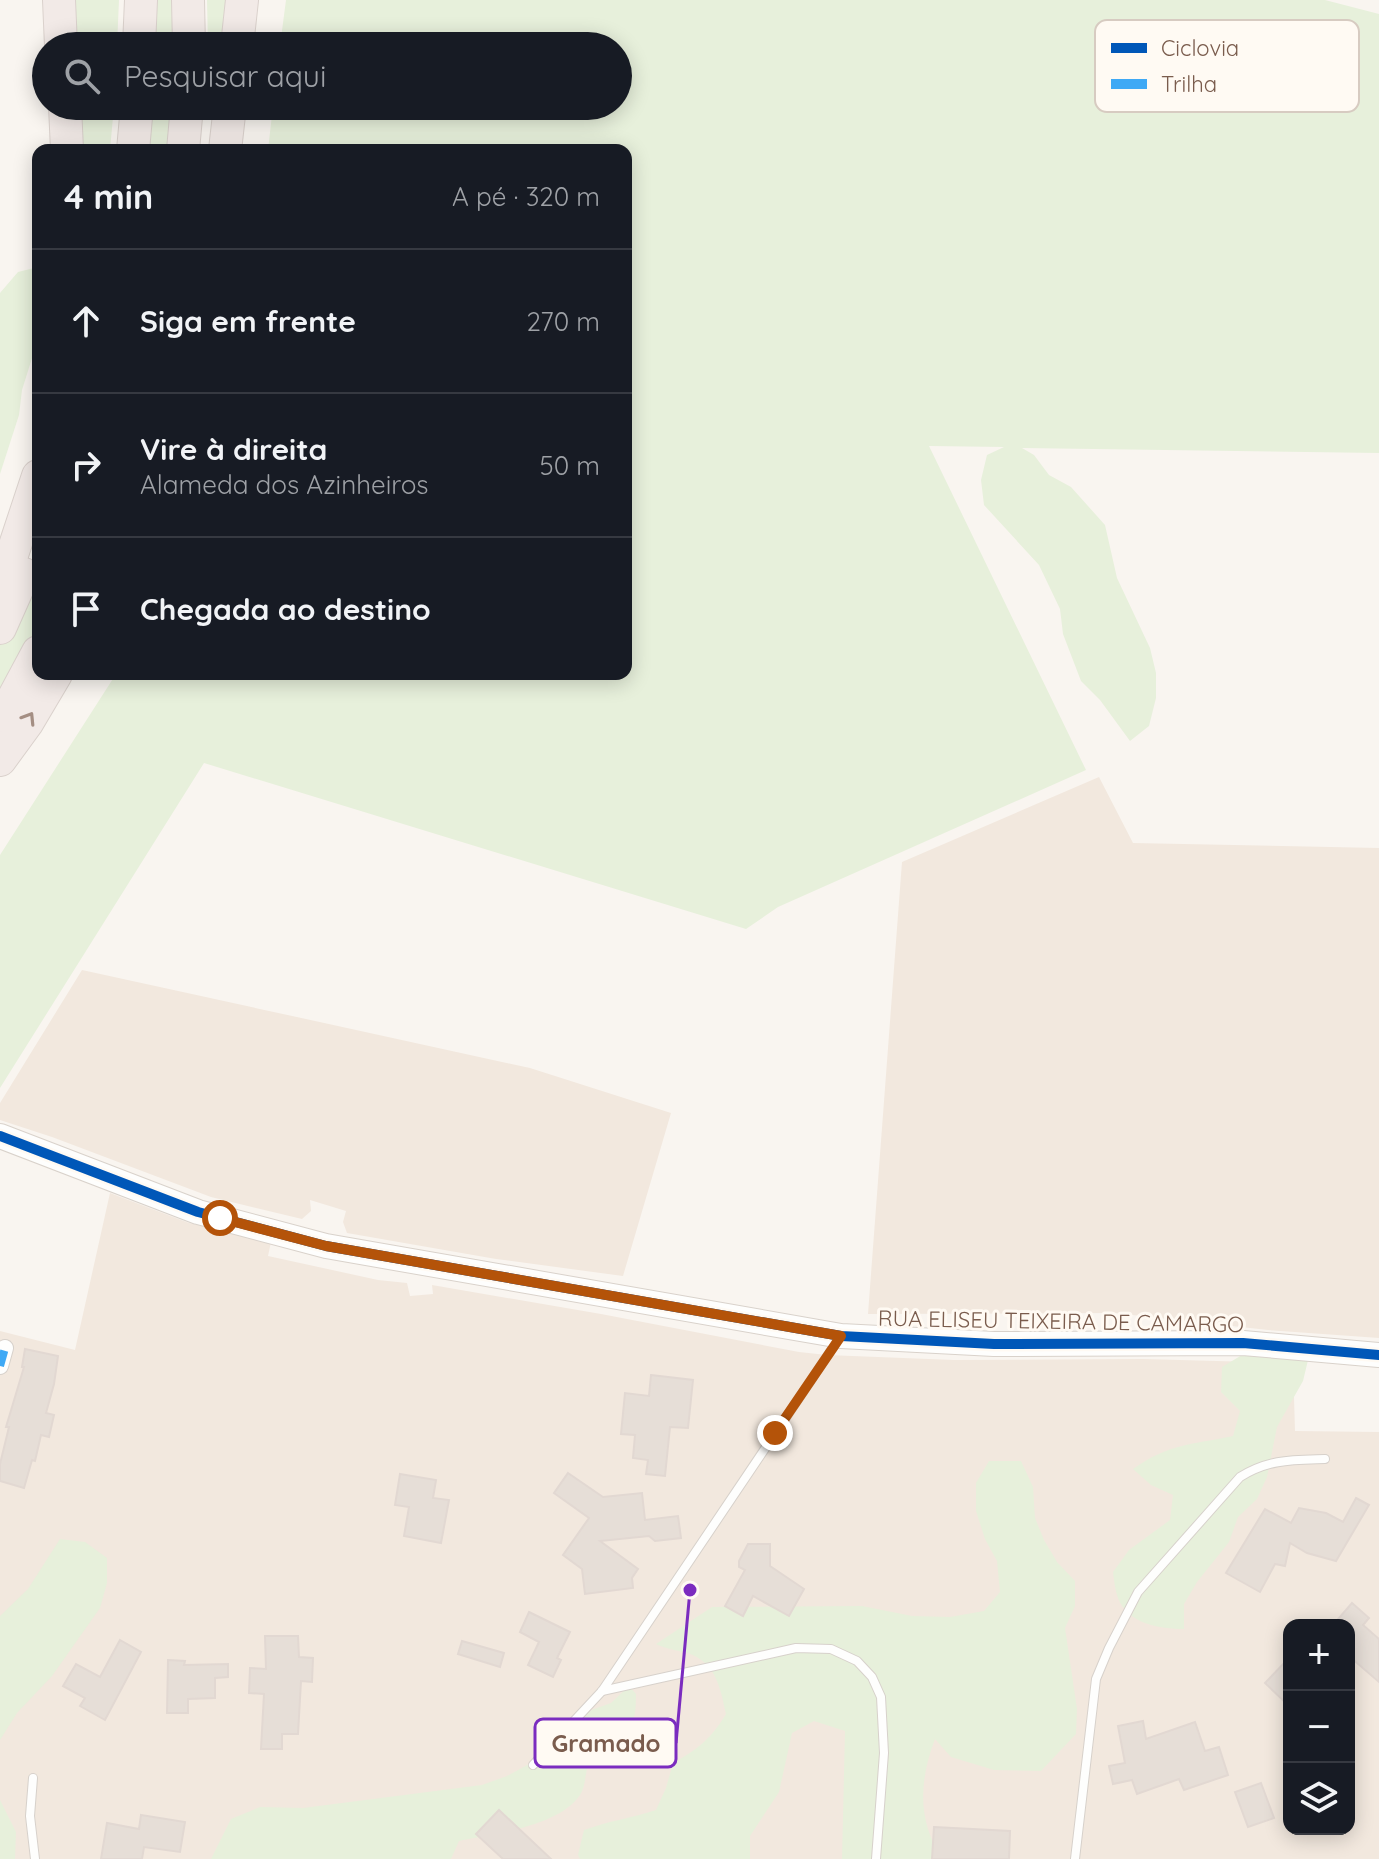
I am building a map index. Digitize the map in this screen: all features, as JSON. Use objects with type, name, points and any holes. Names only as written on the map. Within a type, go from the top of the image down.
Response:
[{"type":"highway","points":[[59,0],[60,32]]},
{"type":"highway","points":[[140,32],[141,0]]},
{"type":"highway","points":[[188,0],[189,32]]},
{"type":"highway","points":[[239,32],[242,0]]},
{"type":"highway","points":[[66,120],[67,144]]},
{"type":"highway","points":[[134,144],[136,120]]},
{"type":"highway","points":[[184,144],[186,120]]},
{"type":"highway","points":[[226,144],[228,120]]},
{"type":"highway","points":[[0,591],[32,494]]},
{"type":"highway","points":[[0,628],[32,551]]},
{"type":"highway","points":[[0,723],[32,663]]},
{"type":"highway","points":[[0,760],[52,680]]},
{"type":"street","name":"RUA ELISEU TEIXEIRA DE CAMARGO","points":[[0,1136],[198,1212],[262,1231],[326,1246],[841,1336],[994,1344],[1243,1343],[1313,1356],[1379,1355]]},
{"type":"street","points":[[0,1366],[5,1348]]},
{"type":"lane","points":[[533,1765],[602,1691],[841,1336]]},
{"type":"lane","points":[[1075,1859],[1096,1679],[1138,1592],[1240,1477],[1260,1465],[1325,1459]]},
{"type":"lane","points":[[602,1691],[796,1648],[831,1649],[857,1661],[872,1677],[881,1697],[884,1753],[876,1859]]},
{"type":"lane","points":[[33,1778],[30,1816],[35,1859]]},
{"type":"shaded area","points":[[1099,777],[1133,843],[1379,848],[1379,1338],[1268,1330],[1114,1313],[868,1314],[902,862]]},
{"type":"shaded area","points":[[82,970],[530,1068],[671,1113],[623,1276],[496,1259],[347,1233],[343,1222],[346,1211],[310,1200],[311,1211],[302,1219],[211,1197],[0,1120],[0,1103]]},
{"type":"shaded area","points":[[110,1193],[189,1223],[271,1242],[268,1256],[378,1280],[407,1283],[410,1296],[433,1294],[432,1285],[799,1352],[954,1360],[1143,1359],[1293,1363],[1295,1431],[1379,1432],[1379,1859],[0,1859],[0,1331],[75,1350]]},
{"type":"green space","points":[[67,0],[119,0],[118,32],[69,32]]},
{"type":"green space","points":[[148,0],[179,0],[178,32],[148,32]]},
{"type":"green space","points":[[207,0],[235,0],[231,32],[208,32]]},
{"type":"green space","points":[[286,0],[1325,0],[1379,14],[1379,453],[1022,448],[1034,455],[1049,475],[1071,487],[1105,525],[1117,578],[1150,648],[1156,673],[1156,698],[1149,726],[1130,741],[1100,700],[1081,681],[1063,634],[1060,609],[1039,565],[984,505],[981,480],[987,455],[1004,447],[929,446],[1086,770],[778,907],[746,929],[204,763],[0,1088],[0,855],[112,680],[632,680],[632,144],[269,144],[271,120],[632,120],[632,32],[282,32]]},
{"type":"green space","points":[[74,120],[113,120],[111,144],[76,144]]},
{"type":"green space","points":[[144,120],[174,120],[172,144],[142,144]]},
{"type":"green space","points":[[32,268],[32,358],[22,390],[19,415],[0,474],[0,293],[18,272]]},
{"type":"green space","points":[[32,571],[32,639],[0,701],[0,643]]},
{"type":"green space","points":[[1247,1352],[1309,1356],[1303,1381],[1277,1427],[1267,1477],[1257,1499],[1238,1517],[1229,1542],[1197,1582],[1184,1604],[1184,1629],[1146,1623],[1123,1607],[1117,1595],[1113,1572],[1129,1550],[1170,1520],[1173,1495],[1151,1485],[1133,1469],[1170,1450],[1233,1436],[1240,1411],[1221,1392],[1222,1367]]},
{"type":"green space","points":[[989,1461],[1021,1461],[1033,1487],[1035,1518],[1044,1540],[1057,1562],[1075,1581],[1075,1606],[1065,1628],[1077,1709],[1076,1734],[1041,1771],[994,1770],[951,1757],[935,1739],[926,1770],[923,1801],[929,1831],[943,1859],[842,1859],[845,1731],[814,1721],[792,1733],[779,1792],[750,1836],[750,1859],[580,1859],[578,1855],[584,1830],[656,1810],[673,1763],[703,1743],[726,1714],[719,1685],[711,1669],[697,1657],[656,1644],[712,1607],[862,1606],[912,1616],[950,1617],[984,1611],[1000,1592],[997,1561],[985,1539],[976,1511],[976,1483]]},
{"type":"green space","points":[[60,1539],[85,1542],[107,1558],[107,1583],[100,1608],[52,1676],[17,1713],[0,1740],[0,1616],[28,1589]]},
{"type":"green space","points":[[629,1686],[636,1694],[636,1708],[630,1727],[597,1748],[590,1760],[580,1795],[570,1806],[542,1822],[459,1841],[451,1859],[211,1859],[231,1819],[260,1807],[303,1808],[482,1785],[507,1776],[529,1764],[567,1733],[586,1712],[611,1703]]},
{"type":"green space","points":[[0,1800],[16,1832],[15,1859],[0,1859]]},
{"type":"building","points":[[25,1349],[58,1356],[46,1413],[54,1415],[49,1437],[41,1435],[24,1488],[0,1481],[0,1464],[9,1427],[6,1427],[24,1367]]},
{"type":"building","points":[[651,1375],[693,1380],[688,1428],[670,1427],[665,1476],[646,1474],[648,1460],[633,1458],[635,1435],[621,1434],[625,1393],[649,1396]]},
{"type":"building","points":[[568,1473],[603,1497],[642,1493],[645,1520],[678,1516],[681,1538],[655,1541],[649,1536],[600,1541],[638,1569],[632,1578],[633,1588],[585,1594],[582,1569],[563,1555],[589,1518],[554,1493]]},
{"type":"building","points":[[400,1474],[436,1480],[433,1498],[449,1500],[441,1543],[404,1536],[409,1507],[395,1505]]},
{"type":"building","points":[[1356,1498],[1369,1505],[1336,1561],[1307,1553],[1290,1543],[1285,1566],[1275,1564],[1260,1592],[1226,1573],[1265,1509],[1291,1523],[1299,1508],[1326,1513],[1343,1522]]},
{"type":"building","points":[[748,1544],[770,1544],[770,1566],[804,1589],[789,1616],[753,1596],[743,1616],[725,1606],[745,1570],[739,1567],[739,1561]]},
{"type":"building","points":[[1352,1603],[1369,1618],[1363,1625],[1379,1639],[1379,1682],[1355,1661],[1355,1619],[1338,1619]]},
{"type":"building","points":[[529,1612],[570,1632],[557,1658],[561,1660],[553,1677],[528,1665],[539,1642],[520,1632]]},
{"type":"building","points":[[265,1636],[298,1636],[299,1657],[313,1658],[312,1682],[301,1681],[298,1734],[282,1734],[282,1749],[261,1749],[264,1694],[249,1693],[250,1668],[266,1669]]},
{"type":"building","points":[[120,1640],[141,1652],[105,1720],[80,1706],[85,1698],[63,1686],[76,1664],[100,1677]]},
{"type":"building","points":[[462,1641],[504,1653],[500,1667],[458,1654]]},
{"type":"building","points":[[168,1660],[185,1661],[184,1665],[228,1664],[228,1677],[215,1678],[215,1698],[188,1699],[188,1713],[167,1713]]},
{"type":"building","points":[[1283,1664],[1283,1700],[1265,1683]]},
{"type":"building","points":[[1143,1721],[1146,1739],[1195,1722],[1205,1751],[1219,1747],[1228,1775],[1184,1790],[1179,1779],[1137,1794],[1132,1780],[1113,1784],[1109,1766],[1125,1763],[1118,1726]]},
{"type":"building","points":[[1261,1783],[1274,1818],[1248,1827],[1235,1792]]},
{"type":"building","points":[[499,1810],[551,1859],[503,1859],[476,1834]]},
{"type":"building","points":[[141,1815],[185,1822],[180,1852],[144,1847],[142,1859],[101,1859],[107,1823],[139,1829]]},
{"type":"building","points":[[934,1827],[1010,1831],[1009,1859],[932,1859]]},
{"type":"marked path","points":[[0,1366],[5,1348]]},
{"type":"cycle path","points":[[0,1136],[198,1212],[326,1246],[841,1336],[994,1344],[1243,1343],[1379,1355]]},
{"type":"place","name":"Gramado","points":[[690,1590]]},
{"type":"route","points":[[220,1218],[326,1246],[841,1336],[775,1433]]}]
